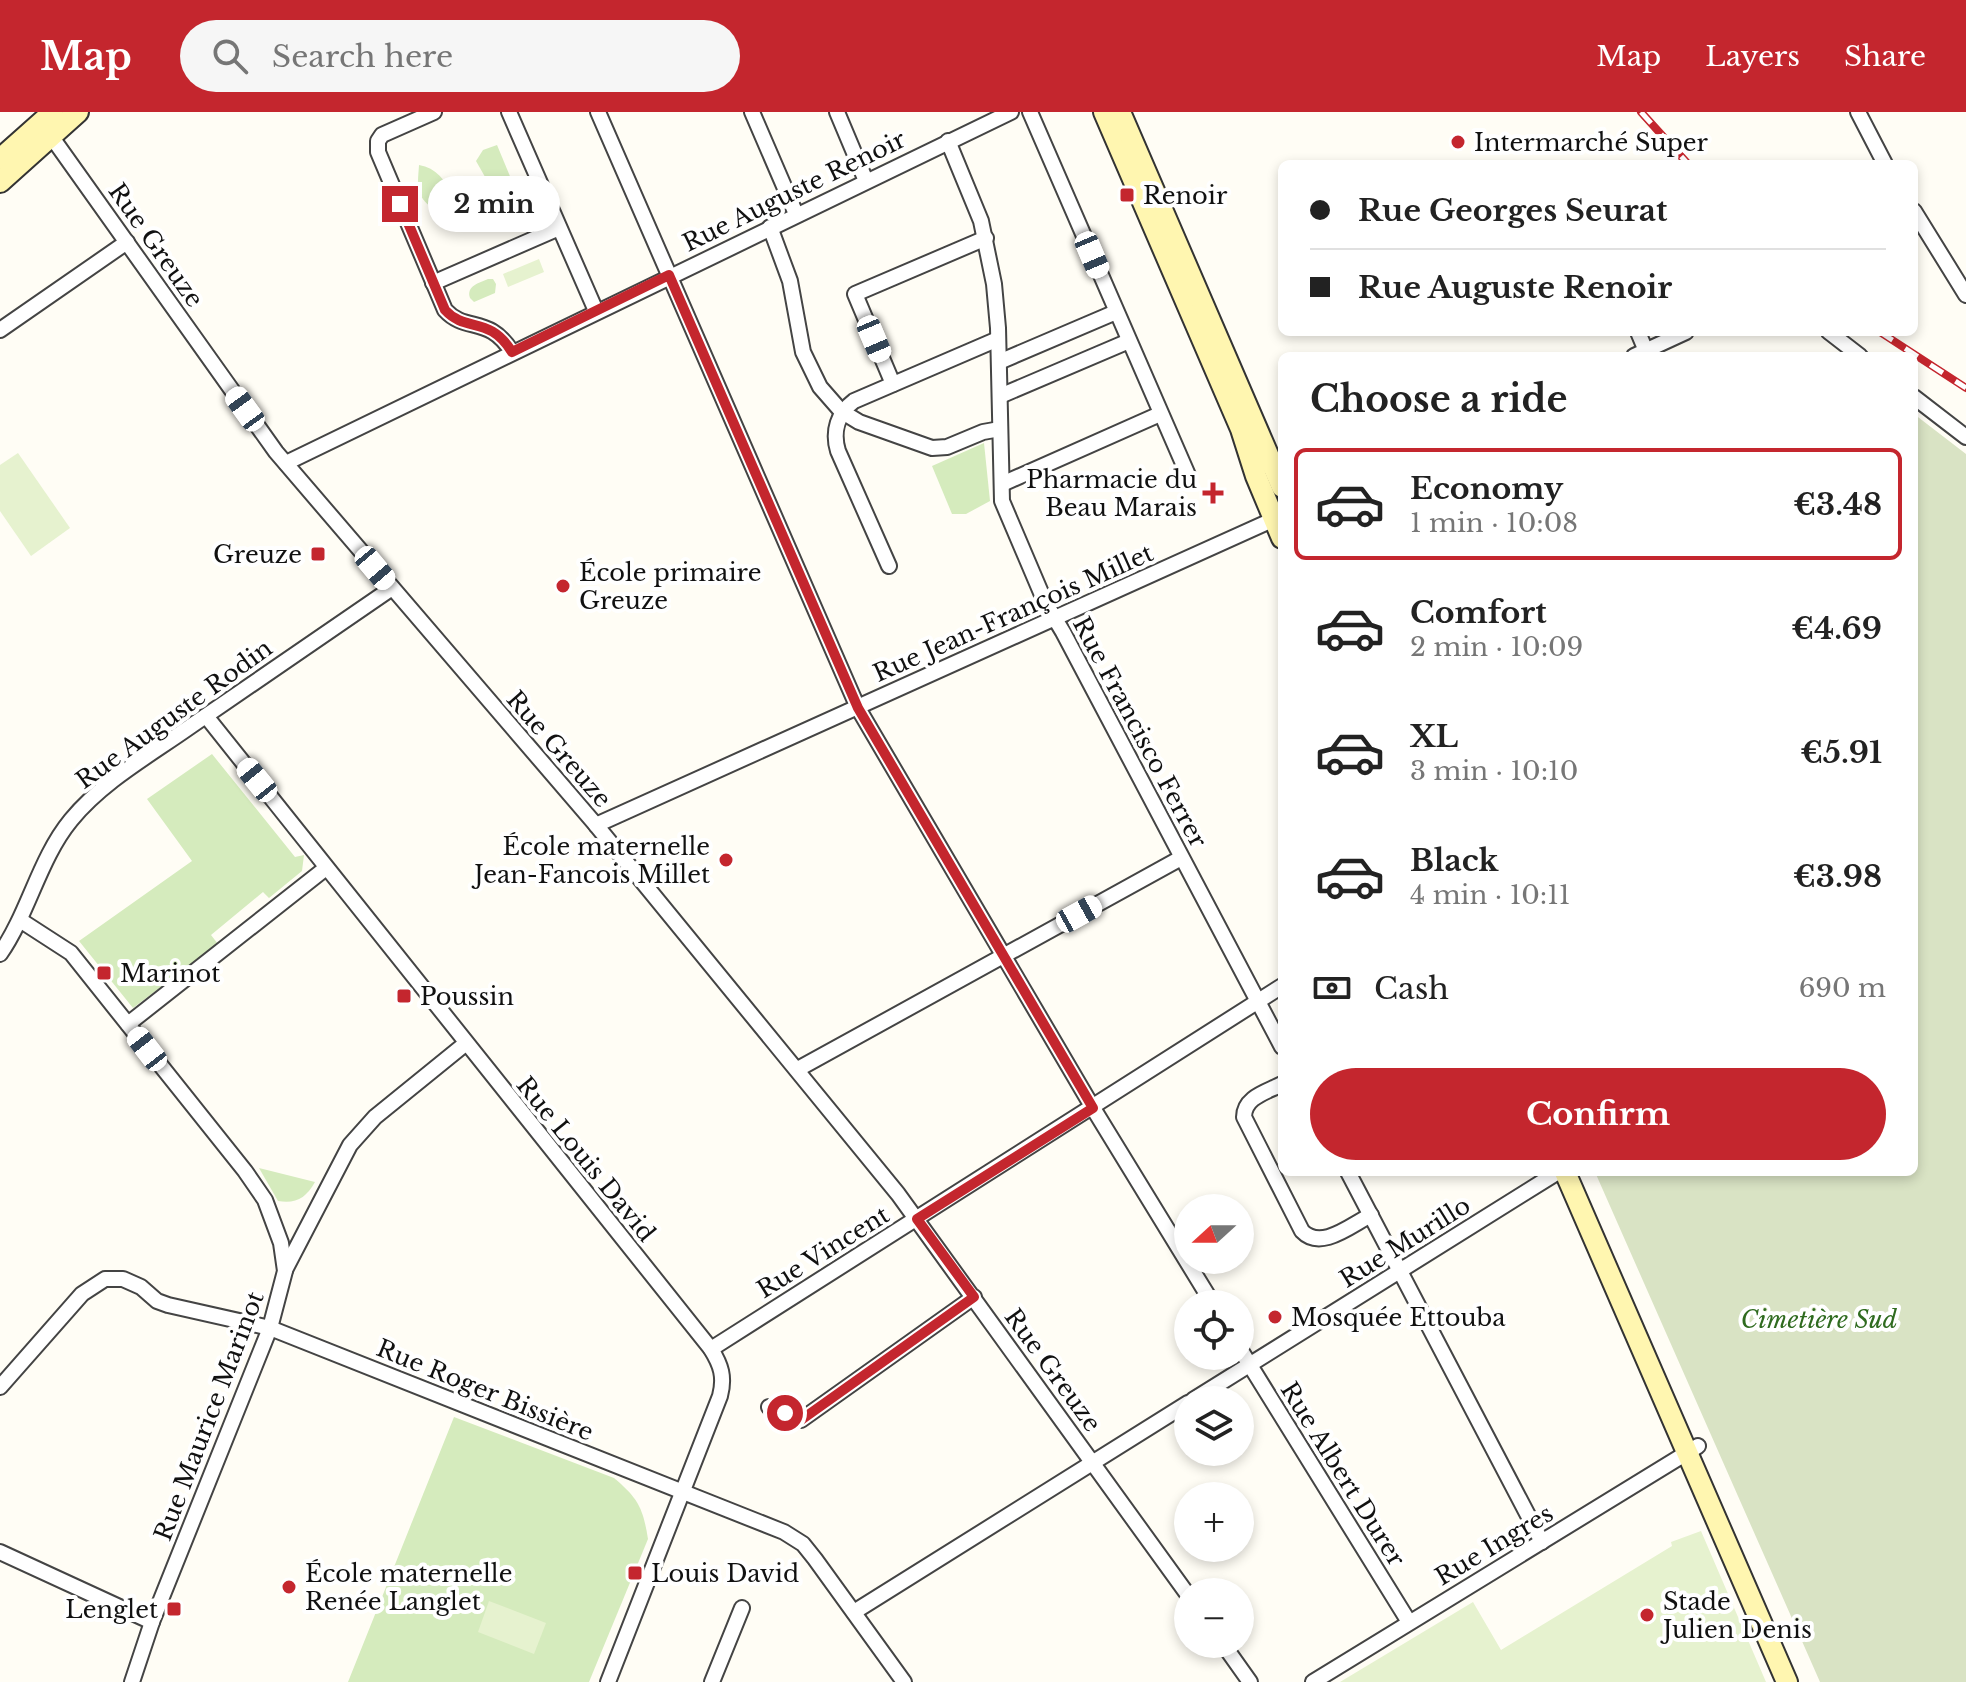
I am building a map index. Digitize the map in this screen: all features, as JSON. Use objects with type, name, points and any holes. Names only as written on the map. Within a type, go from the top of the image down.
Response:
[{"type":"main road","points":[[0,159],[49,124],[78,112]]},
{"type":"main road","points":[[1104,112],[1246,439],[1256,476],[1278,522]]},
{"type":"main road","points":[[1120,112],[1278,478]]},
{"type":"main road","points":[[0,182],[49,124]]},
{"type":"main road","points":[[1567,1176],[1800,1682]]},
{"type":"main road","points":[[1582,1176],[1787,1682]]},
{"type":"street","points":[[434,112],[382,135],[377,149],[445,310],[452,317],[498,333],[512,352]]},
{"type":"street","points":[[509,112],[596,311]]},
{"type":"street","points":[[598,112],[858,708],[1003,957],[1204,1290]]},
{"type":"street","points":[[752,112],[796,214]]},
{"type":"street","points":[[837,112],[866,181]]},
{"type":"street","name":"Rue Auguste Renoir","points":[[286,463],[1011,112]]},
{"type":"street","points":[[1030,112],[1188,475]]},
{"type":"street","points":[[1858,112],[1883,160]]},
{"type":"street","name":"Rue Greuze","points":[[49,124],[127,242],[286,463],[596,825],[798,1069],[917,1219],[1176,1578]]},
{"type":"street","name":"Rue Francisco Ferrer","points":[[948,141],[975,203],[986,238],[996,302],[1005,509],[1045,602],[1278,1039]]},
{"type":"street","points":[[1918,217],[1966,295]]},
{"type":"street","points":[[770,227],[790,281],[803,352],[820,387],[841,411],[859,422],[932,448],[947,447],[983,432],[1000,429]]},
{"type":"street","points":[[433,283],[559,228]]},
{"type":"street","points":[[893,384],[855,294],[986,238]]},
{"type":"street","points":[[0,330],[127,242]]},
{"type":"street","points":[[999,362],[1116,312]]},
{"type":"street","points":[[1642,352],[1677,336]]},
{"type":"street","points":[[1834,336],[1855,352]]},
{"type":"street","points":[[889,566],[838,451],[835,434],[841,411],[854,401],[998,339]]},
{"type":"street","points":[[1000,396],[1129,341]]},
{"type":"street","points":[[1918,400],[1966,437]]},
{"type":"street","points":[[1002,484],[1160,414]]},
{"type":"street","name":"Rue Jean-François Millet","points":[[596,825],[1055,618],[1278,524]]},
{"type":"street","name":"Rue Auguste Rodin","points":[[0,954],[20,920],[42,867],[74,816],[106,786],[392,588]]},
{"type":"street","name":"Rue Louis David","points":[[206,716],[711,1349],[720,1365],[722,1388],[611,1681]]},
{"type":"street","points":[[798,1069],[1181,858]]},
{"type":"street","points":[[128,1024],[326,868]]},
{"type":"street","name":"Rue Maurice Marinot","points":[[20,920],[71,953],[257,1188],[278,1230],[285,1271],[270,1328],[152,1622],[132,1682]]},
{"type":"street","name":"Rue Vincent","points":[[711,1349],[1278,988]]},
{"type":"street","points":[[285,1271],[350,1145],[375,1117],[465,1044]]},
{"type":"street","points":[[1278,1086],[1249,1101],[1244,1117],[1302,1231],[1308,1237],[1320,1240],[1371,1215]]},
{"type":"street","points":[[1350,1176],[1542,1542]]},
{"type":"street","name":"Rue Murillo","points":[[1254,1362],[1552,1176]]},
{"type":"street","name":"Rue Roger Bissière","points":[[0,1387],[78,1297],[105,1279],[123,1279],[157,1301],[270,1328],[793,1536],[803,1544],[904,1682]]},
{"type":"street","points":[[769,1407],[801,1420],[974,1297]]},
{"type":"street","name":"Rue Murillo","points":[[1215,1386],[1240,1370]]},
{"type":"street","name":"Rue Albert Durer","points":[[1254,1370],[1409,1622]]},
{"type":"street","points":[[854,1612],[1174,1412]]},
{"type":"street","name":"Rue Ingres","points":[[1313,1682],[1693,1450]]},
{"type":"street","points":[[0,1552],[152,1622]]},
{"type":"street","points":[[712,1682],[742,1608]]},
{"type":"street","points":[[1233,1658],[1250,1682]]},
{"type":"green space","points":[[497,145],[522,205],[497,198],[476,161],[483,150]]},
{"type":"green space","points":[[419,165],[435,172],[447,185],[452,196],[447,201],[433,206],[425,202],[418,188]]},
{"type":"green space","points":[[539,259],[544,272],[508,287],[503,274]]},
{"type":"green space","points":[[493,279],[496,284],[495,293],[474,302],[470,291]]},
{"type":"green space","name":"Cimetière Sud","points":[[1918,417],[1966,454],[1966,1682],[1820,1682],[1597,1176],[1918,1176]]},
{"type":"green space","points":[[984,443],[990,501],[966,514],[952,514],[932,466]]},
{"type":"green space","points":[[18,453],[70,528],[31,556],[0,511],[0,465]]},
{"type":"green space","points":[[212,754],[295,857],[304,855],[302,871],[269,898],[263,892],[211,935],[218,944],[133,1008],[79,941],[192,861],[147,799]]},
{"type":"green space","points":[[259,1168],[315,1182],[300,1199],[278,1201]]},
{"type":"green space","points":[[454,1417],[614,1478],[638,1504],[648,1539],[589,1682],[348,1682]]},
{"type":"green space","name":"Stade Julien Denis","points":[[1701,1531],[1766,1682],[1340,1682],[1473,1602],[1501,1650],[1672,1546],[1671,1542]]},
{"type":"green space","points":[[489,1601],[546,1623],[534,1654],[478,1632]]},
{"type":"railway","points":[[1641,112],[1684,160]]},
{"type":"railway","points":[[1886,336],[1911,352]]},
{"type":"railway","points":[[1918,357],[1966,388]]},
{"type":"place","name":"Intermarché Super","points":[[1458,142]]},
{"type":"place","name":"Renoir","points":[[1127,195]]},
{"type":"place","name":"Pharmacie du Beau Marais","points":[[1213,493]]},
{"type":"place","name":"Greuze","points":[[318,554]]},
{"type":"place","name":"École primaire Greuze","points":[[563,586]]},
{"type":"place","name":"École maternelle Jean-Fancois Millet","points":[[726,860]]},
{"type":"place","name":"Marinot","points":[[104,973]]},
{"type":"place","name":"Poussin","points":[[404,996]]},
{"type":"place","name":"Mosquée Ettouba","points":[[1275,1317]]},
{"type":"place","name":"Louis David","points":[[635,1573]]},
{"type":"place","name":"École maternelle Renée Langlet","points":[[289,1587]]},
{"type":"place","name":"Lenglet","points":[[174,1609]]},
{"type":"place","name":"Stade Julien Denis","points":[[1647,1615]]},
{"type":"route","points":[[400,204],[445,310],[452,317],[498,333],[512,352],[669,275],[858,708],[1093,1108],[917,1219],[974,1297],[801,1420],[785,1413]]}]
